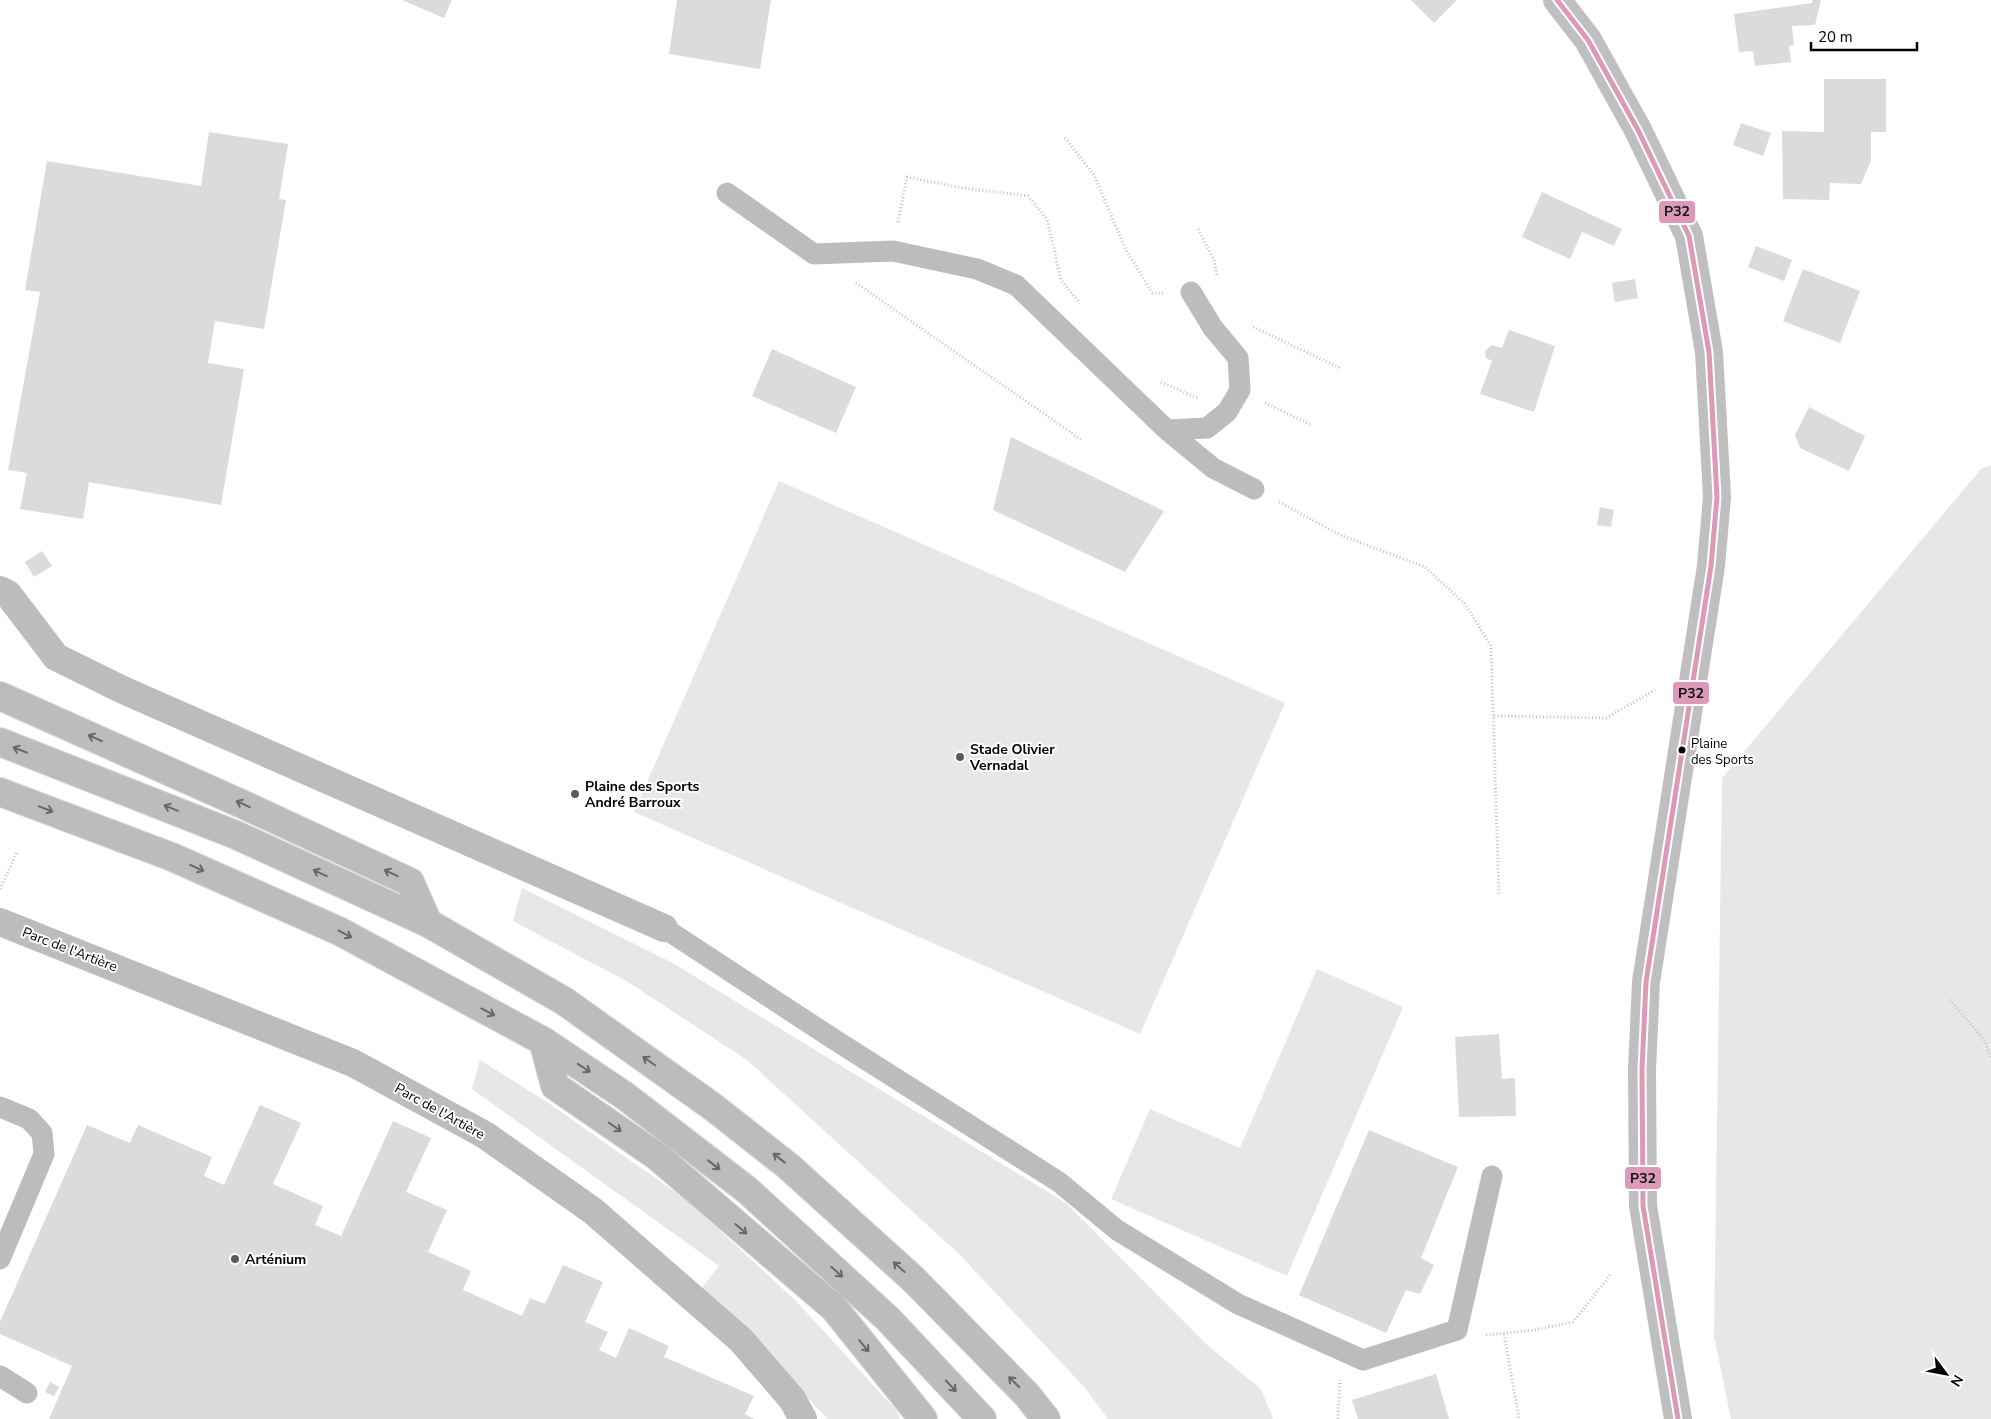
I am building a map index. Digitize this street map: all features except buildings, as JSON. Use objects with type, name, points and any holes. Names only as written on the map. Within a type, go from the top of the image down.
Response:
[{"type":"main road","points":[[1556,0],[1588,40],[1638,130],[1689,236],[1709,352],[1717,497],[1712,566],[1646,982],[1642,1069],[1643,1206],[1678,1419]]},
{"type":"main road","points":[[0,590],[8,594],[56,657],[123,690],[664,928]]},
{"type":"main road","points":[[0,696],[242,804],[410,882],[428,923]]},
{"type":"main road","points":[[0,742],[236,835],[428,923],[564,1000],[713,1107],[788,1166],[913,1279],[1027,1395],[1046,1419]]},
{"type":"main road","points":[[0,792],[172,857],[338,931],[543,1041],[625,1096],[747,1190],[888,1318],[982,1419]]},
{"type":"main road","name":"Parc de l'Artière","points":[[0,922],[353,1063],[485,1135],[593,1211],[741,1340],[792,1399],[803,1419]]},
{"type":"main road","points":[[543,1041],[555,1086],[658,1157],[834,1308],[923,1419]]},
{"type":"lane","points":[[727,193],[814,254],[893,251],[977,269],[1016,285],[1168,430],[1213,468],[1254,489]]},
{"type":"lane","points":[[1168,430],[1208,428],[1227,412],[1240,390],[1238,358],[1213,328],[1191,292]]},
{"type":"lane","points":[[664,928],[835,1040],[1059,1182],[1117,1230],[1238,1304],[1363,1360],[1457,1330],[1492,1176]]},
{"type":"lane","points":[[0,1107],[29,1119],[42,1133],[44,1154],[0,1260]]},
{"type":"lane","points":[[0,1376],[27,1393]]},
{"type":"path","points":[[1065,138],[1094,175],[1125,248],[1152,293],[1191,292]]},
{"type":"path","points":[[1198,229],[1214,260],[1217,277]]},
{"type":"path","points":[[855,282],[1083,441]]},
{"type":"path","points":[[1246,323],[1340,368]]},
{"type":"path","points":[[1240,390],[1312,425]]},
{"type":"path","points":[[1254,489],[1340,535],[1424,567],[1465,604],[1491,646],[1499,894]]},
{"type":"path","points":[[1494,716],[1606,718],[1656,690]]},
{"type":"path","points":[[0,889],[17,852]]},
{"type":"path","points":[[1950,1000],[1985,1041],[1991,1058]]},
{"type":"path","points":[[1457,1330],[1483,1335],[1504,1334],[1573,1322],[1612,1274]]},
{"type":"path","points":[[1504,1334],[1520,1419]]},
{"type":"shaded area","points":[[1991,465],[1991,1419],[1731,1419],[1714,1336],[1722,778],[1981,469]]},
{"type":"shaded area","name":"Stade Olivier Vernadal","points":[[779,481],[1285,703],[1140,1034],[634,812]]},
{"type":"shaded area","points":[[522,888],[671,962],[1066,1203],[1206,1344],[1261,1389],[1273,1419],[1108,1419],[1085,1388],[959,1254],[747,1060],[628,982],[513,921]]},
{"type":"shaded area","points":[[1317,969],[1403,1007],[1287,1276],[1111,1199],[1150,1109],[1240,1148]]},
{"type":"shaded area","points":[[480,1060],[547,1102],[688,1201],[796,1301],[897,1411],[900,1419],[828,1419],[701,1289],[719,1266],[472,1089]]},
{"type":"transit line","name":"P32","points":[[1557,0],[1588,40],[1638,130],[1689,236],[1709,352],[1717,497],[1711,566],[1646,982],[1642,1069],[1643,1206],[1678,1419]]},
{"type":"place","name":"Plaine des Sports","points":[[1682,750]]},
{"type":"place","name":"Stade Olivier Vernadal","points":[[960,757]]},
{"type":"place","name":"Plaine des Sports André Barroux","points":[[575,794]]},
{"type":"place","name":"Arténium","points":[[235,1259]]}]
